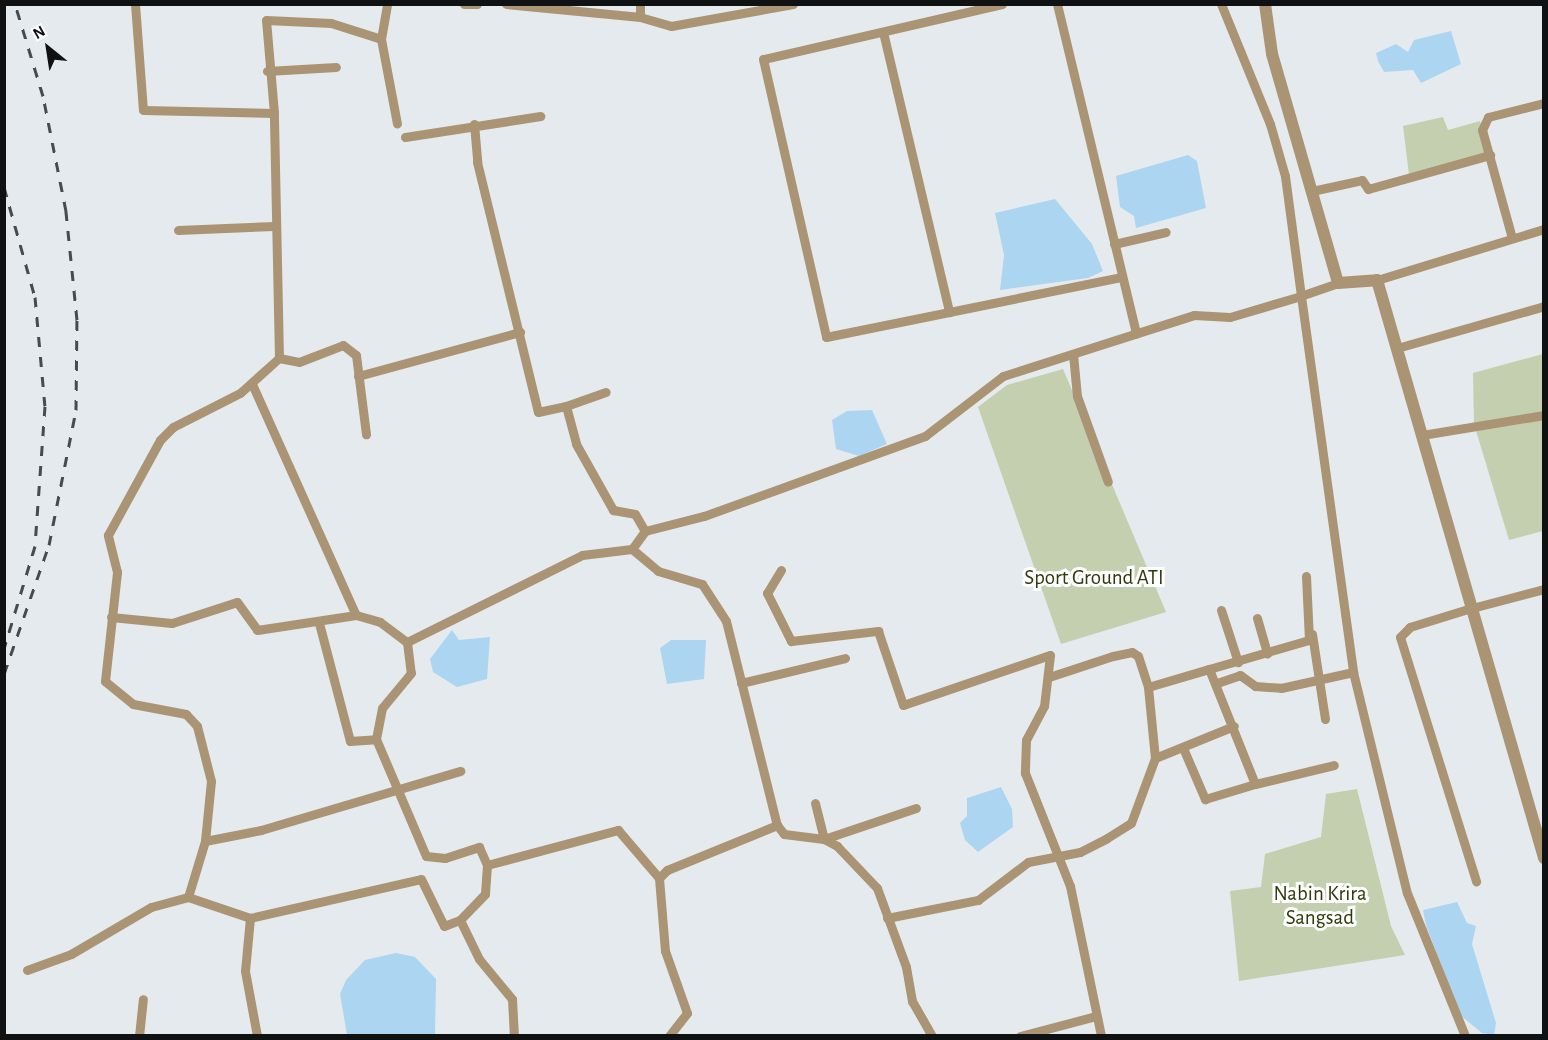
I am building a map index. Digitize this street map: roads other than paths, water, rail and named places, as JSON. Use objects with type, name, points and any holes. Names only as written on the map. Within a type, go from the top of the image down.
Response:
[{"type":"street","points":[[135,4],[143,110],[274,113]]},
{"type":"street","points":[[387,4],[381,39],[397,124]]},
{"type":"street","points":[[464,4],[477,4]]},
{"type":"street","points":[[506,4],[640,17],[672,26],[793,4]]},
{"type":"street","points":[[640,4],[640,17]]},
{"type":"street","points":[[1002,4],[763,59],[826,337],[1122,277]]},
{"type":"street","points":[[1057,4],[1136,334]]},
{"type":"street","points":[[1221,4],[1270,124],[1285,176],[1353,672],[1407,893],[1465,1035]]},
{"type":"street","points":[[1266,4],[1272,54],[1338,283]]},
{"type":"street","points":[[188,897],[205,841],[212,781],[197,726],[186,714],[133,704],[105,681],[117,572],[108,535],[131,486],[173,427],[252,384],[279,358],[274,113],[267,71],[266,20],[331,23],[381,39]]},
{"type":"street","points":[[884,32],[949,312]]},
{"type":"street","points":[[267,71],[336,67]]},
{"type":"street","points":[[1512,238],[1482,130],[1488,117],[1544,103]]},
{"type":"street","points":[[405,137],[474,124],[540,116]]},
{"type":"street","points":[[474,124],[477,162],[538,412],[566,406],[606,392]]},
{"type":"street","points":[[1312,191],[1362,180],[1368,189],[1490,155]]},
{"type":"street","points":[[178,230],[275,226]]},
{"type":"street","points":[[632,549],[645,531],[704,516],[925,436],[1003,376],[1194,315],[1230,317],[1338,283],[1377,280],[1544,229]]},
{"type":"street","points":[[1114,244],[1166,232]]},
{"type":"street","points":[[1377,280],[1544,858]]},
{"type":"street","points":[[1397,348],[1544,306]]},
{"type":"street","points":[[358,376],[520,332]]},
{"type":"street","points":[[279,358],[299,362],[343,345],[356,355],[366,434]]},
{"type":"street","points":[[1073,354],[1077,396],[1108,482]]},
{"type":"street","points":[[252,384],[356,615]]},
{"type":"street","points":[[566,406],[576,444],[612,510],[635,514],[645,531]]},
{"type":"street","points":[[1422,435],[1544,416]]},
{"type":"street","points":[[407,642],[582,555],[632,549],[658,571],[702,584],[716,600],[741,682],[777,825],[784,834],[824,839],[916,808]]},
{"type":"street","points":[[781,570],[767,593],[791,641],[878,631],[903,705],[1050,655],[1044,706],[1026,740],[1024,766],[1070,886],[1101,1035]]},
{"type":"street","points":[[1306,576],[1311,634],[1325,719]]},
{"type":"street","points":[[1476,881],[1400,637],[1410,627],[1470,608],[1544,589]]},
{"type":"street","points":[[27,970],[71,954],[151,907],[188,897],[250,918],[421,879],[444,926],[460,920],[484,894],[487,865],[479,847],[445,858],[426,856],[402,790],[376,739],[382,708],[411,673],[407,642],[380,622],[356,615],[319,623],[256,630],[237,602],[172,623],[111,617]]},
{"type":"street","points":[[1221,610],[1238,662]]},
{"type":"street","points":[[1257,618],[1267,654]]},
{"type":"street","points":[[319,623],[350,741],[376,739]]},
{"type":"street","points":[[1148,687],[1303,645],[1311,634]]},
{"type":"street","points":[[886,918],[978,900],[1028,862],[1080,852],[1131,823],[1155,758],[1148,687],[1132,652],[1049,677]]},
{"type":"street","points":[[741,682],[845,658]]},
{"type":"street","points":[[1209,669],[1217,683],[1255,784]]},
{"type":"street","points":[[1217,683],[1240,675],[1255,686],[1272,687],[1353,672]]},
{"type":"street","points":[[1155,758],[1234,726]]},
{"type":"street","points":[[1183,748],[1205,799],[1334,765]]},
{"type":"street","points":[[205,841],[402,790],[460,771]]},
{"type":"street","points":[[814,803],[824,839],[877,888],[912,1001],[932,1035]]},
{"type":"street","points":[[659,878],[667,870],[777,825]]},
{"type":"street","points":[[487,865],[618,830],[659,878],[665,951],[687,1013],[669,1035]]},
{"type":"street","points":[[250,918],[245,971],[257,1035]]},
{"type":"street","points":[[460,920],[479,958],[512,999],[514,1035]]},
{"type":"street","points":[[139,1035],[143,999]]},
{"type":"street","points":[[1020,1035],[1096,1016]]},
{"type":"water","points":[[1451,31],[1461,64],[1421,83],[1413,70],[1384,72],[1378,61],[1376,53],[1396,44],[1408,52],[1414,40]]},
{"type":"water","points":[[1188,155],[1197,161],[1206,208],[1136,228],[1134,216],[1120,207],[1116,176]]},
{"type":"water","points":[[1055,199],[1092,244],[1103,271],[1088,278],[1000,290],[1004,255],[995,213]]},
{"type":"water","points":[[872,410],[887,444],[859,456],[836,449],[832,420],[847,411]]},
{"type":"water","points":[[452,630],[459,640],[490,637],[487,679],[457,687],[433,672],[430,659]]},
{"type":"water","points":[[671,640],[706,640],[704,679],[667,684],[660,648]]},
{"type":"water","points":[[1001,787],[1012,809],[1013,827],[978,852],[965,840],[960,823],[967,816],[967,798]]},
{"type":"water","points":[[1457,902],[1467,923],[1476,926],[1472,944],[1496,1023],[1494,1035],[1482,1033],[1460,1015],[1426,925],[1423,910]]},
{"type":"water","points":[[396,953],[415,957],[436,979],[435,1035],[347,1035],[340,994],[346,980],[365,960]]},
{"type":"railway","points":[[4,674],[49,545],[76,410],[77,320],[66,211],[43,96],[15,4]]},
{"type":"railway","points":[[4,187],[35,297],[45,406],[35,546],[4,649]]},
{"type":"park label","name":"Sport Ground ATI","points":[[1094,578]]},
{"type":"park label","name":"Nabin Krira Sangsad","points":[[1320,906]]}]
